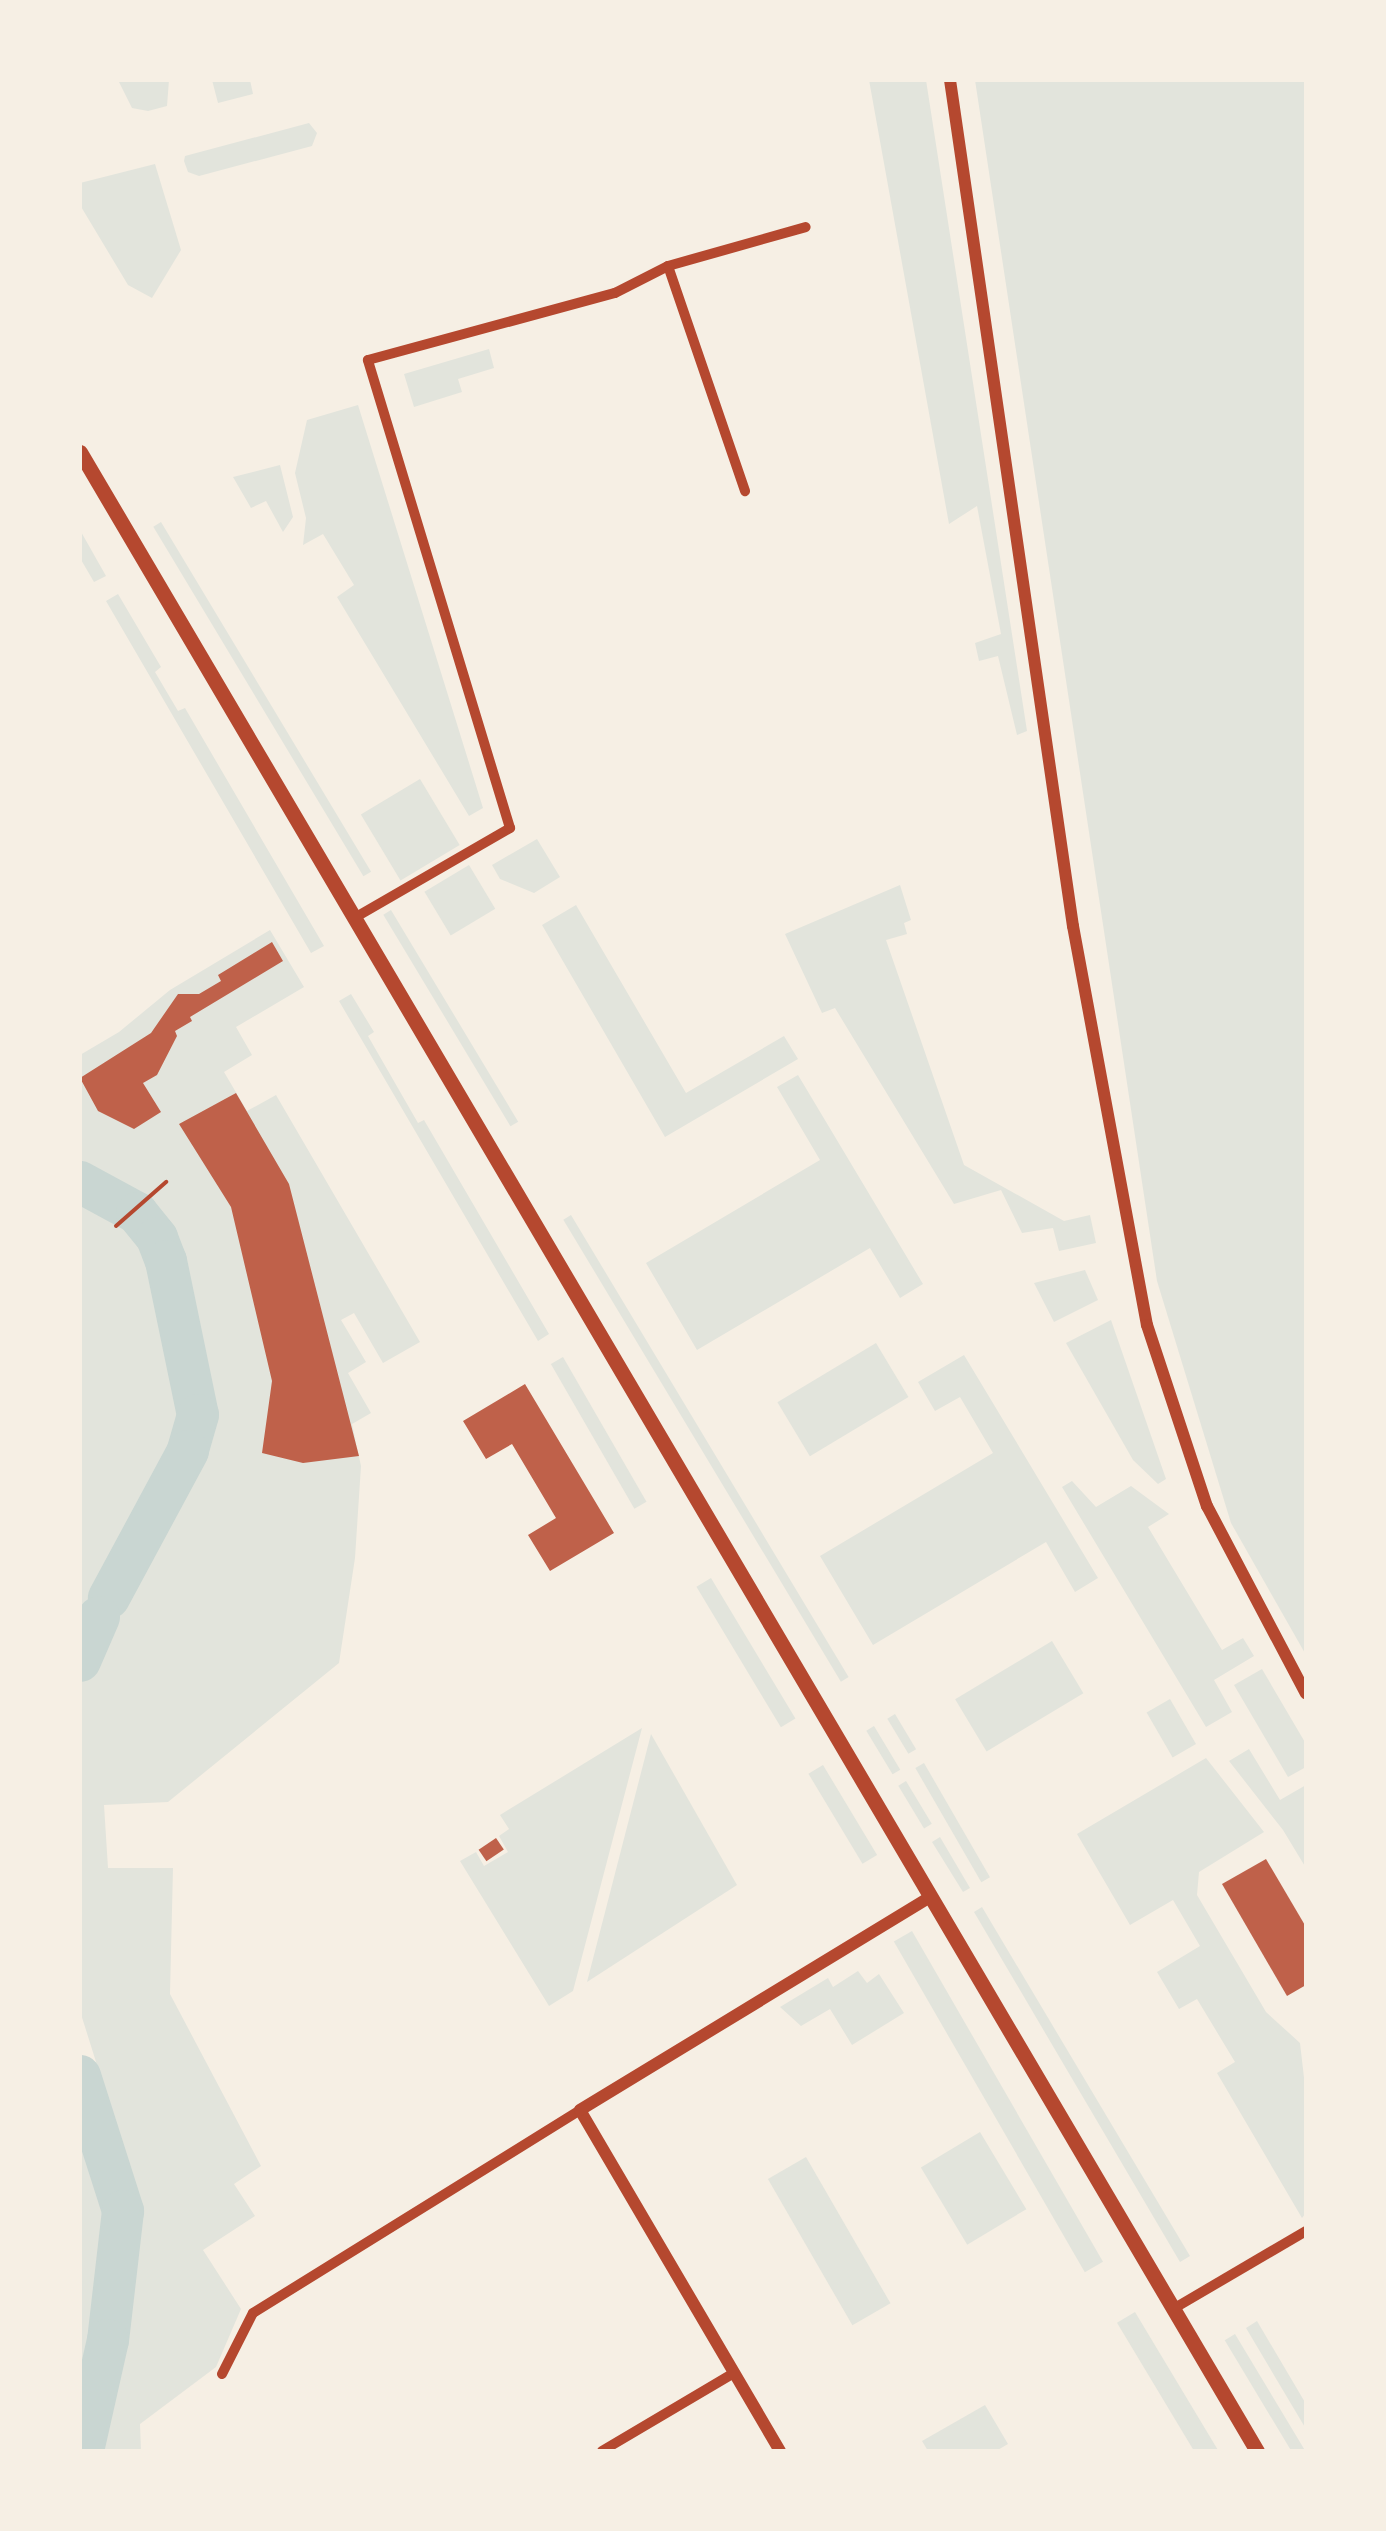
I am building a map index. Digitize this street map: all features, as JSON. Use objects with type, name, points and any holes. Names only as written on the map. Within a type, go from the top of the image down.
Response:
[{"type":"main road","points":[[80,452],[1257,2451]]},
{"type":"street","points":[[950,80],[1073,926],[1147,1325],[1206,1506],[1306,1694]]},
{"type":"street","points":[[356,916],[510,828],[368,360],[615,293],[668,266],[806,227]]},
{"type":"street","points":[[668,266],[745,491]]},
{"type":"street","points":[[222,2374],[253,2313],[930,1897]]},
{"type":"street","points":[[580,2110],[780,2451]]},
{"type":"street","points":[[1174,2309],[1306,2232]]},
{"type":"street","points":[[602,2451],[734,2373]]},
{"type":"path","points":[[116,1226],[166,1182]]},
{"type":"shaded area","points":[[118,80],[169,80],[167,106],[148,111],[132,108]]},
{"type":"shaded area","points":[[212,80],[250,80],[253,94],[218,103]]},
{"type":"shaded area","points":[[869,80],[926,80],[1027,731],[1017,735],[998,656],[979,661],[975,643],[1001,634],[977,506],[949,524]]},
{"type":"shaded area","points":[[975,80],[1306,80],[1306,1655],[1231,1523],[1157,1281]]},
{"type":"shaded area","points":[[309,123],[317,133],[312,146],[199,176],[188,172],[184,161],[185,156]]},
{"type":"shaded area","points":[[155,164],[181,250],[152,298],[128,285],[80,205],[80,183]]},
{"type":"shaded area","points":[[489,349],[494,368],[458,379],[462,392],[414,407],[404,374]]},
{"type":"shaded area","points":[[358,405],[483,808],[469,816],[337,597],[354,585],[323,534],[303,545],[306,518],[295,473],[307,420]]},
{"type":"shaded area","points":[[280,465],[293,517],[283,532],[266,501],[251,508],[233,477]]},
{"type":"shaded area","points":[[161,522],[371,872],[363,876],[153,527]]},
{"type":"shaded area","points":[[80,530],[106,576],[94,582],[80,558]]},
{"type":"shaded area","points":[[118,594],[161,667],[155,672],[178,711],[185,708],[324,946],[311,953],[106,601]]},
{"type":"shaded area","points":[[420,779],[460,845],[401,881],[361,815]]},
{"type":"shaded area","points":[[537,839],[560,877],[534,893],[500,879],[492,865]]},
{"type":"shaded area","points":[[469,865],[495,909],[451,935],[424,892]]},
{"type":"shaded area","points":[[900,885],[911,920],[904,923],[907,934],[886,940],[964,1165],[1064,1221],[1090,1215],[1096,1243],[1059,1251],[1053,1228],[1022,1233],[1001,1190],[954,1204],[835,1008],[822,1013],[785,934]]},
{"type":"shaded area","points":[[576,905],[686,1093],[784,1036],[798,1059],[665,1137],[542,925]]},
{"type":"shaded area","points":[[391,910],[518,1122],[510,1126],[383,915]]},
{"type":"shaded area","points":[[270,930],[304,987],[236,1027],[252,1055],[224,1072],[247,1111],[276,1095],[420,1342],[383,1363],[354,1313],[341,1320],[366,1362],[348,1373],[371,1413],[352,1424],[361,1466],[355,1558],[339,1663],[168,1802],[104,1805],[108,1868],[173,1868],[170,1994],[261,2166],[234,2184],[255,2216],[203,2250],[241,2309],[216,2367],[140,2424],[141,2451],[97,2451],[125,2343],[141,2205],[80,2011],[80,1055],[119,1032],[170,990]]},
{"type":"shaded area","points":[[351,994],[374,1032],[368,1036],[418,1123],[424,1120],[549,1334],[538,1341],[339,1001]]},
{"type":"shaded area","points":[[798,1075],[923,1284],[900,1298],[870,1248],[697,1350],[646,1263],[820,1160],[777,1087]]},
{"type":"shaded area","points":[[80,1162],[131,1202],[124,1209],[100,1195],[80,1198]]},
{"type":"shaded area","points":[[571,1215],[849,1677],[841,1682],[563,1220]]},
{"type":"shaded area","points":[[1085,1270],[1098,1300],[1054,1322],[1034,1283]]},
{"type":"shaded area","points":[[1111,1320],[1166,1479],[1158,1484],[1133,1460],[1066,1343]]},
{"type":"shaded area","points":[[876,1343],[908,1397],[810,1456],[777,1402]]},
{"type":"shaded area","points":[[964,1355],[1098,1578],[1075,1592],[1046,1542],[873,1645],[820,1556],[993,1453],[960,1397],[935,1411],[918,1382]]},
{"type":"shaded area","points":[[563,1357],[646,1502],[634,1509],[551,1364]]},
{"type":"shaded area","points":[[1072,1481],[1096,1507],[1131,1486],[1169,1514],[1148,1527],[1222,1650],[1243,1638],[1254,1656],[1214,1680],[1232,1712],[1206,1727],[1062,1487]]},
{"type":"shaded area","points":[[711,1578],[795,1719],[781,1727],[696,1587]]},
{"type":"shaded area","points":[[1052,1641],[1083,1693],[987,1751],[955,1699]]},
{"type":"shaded area","points":[[1262,1669],[1306,1744],[1306,1767],[1288,1777],[1234,1685]]},
{"type":"shaded area","points":[[1170,1699],[1196,1744],[1173,1758],[1147,1712]]},
{"type":"shaded area","points":[[895,1714],[916,1749],[908,1754],[887,1719]]},
{"type":"shaded area","points":[[874,1726],[900,1770],[893,1774],[866,1731]]},
{"type":"shaded area","points":[[642,1728],[573,1991],[549,2006],[460,1861],[476,1852],[484,1866],[508,1852],[499,1836],[509,1829],[500,1815]]},
{"type":"shaded area","points":[[651,1734],[737,1885],[587,1982]]},
{"type":"shaded area","points":[[1249,1749],[1280,1800],[1306,1785],[1306,1868],[1283,1830],[1229,1761]]},
{"type":"shaded area","points":[[1206,1758],[1264,1832],[1199,1872],[1197,1895],[1266,2012],[1300,2043],[1306,2095],[1306,2213],[1302,2218],[1217,2073],[1235,2062],[1197,1999],[1179,2009],[1157,1972],[1200,1946],[1173,1900],[1130,1925],[1077,1834]]},
{"type":"shaded area","points":[[924,1763],[990,1877],[981,1882],[915,1768]]},
{"type":"shaded area","points":[[823,1765],[877,1855],[863,1864],[808,1774]]},
{"type":"shaded area","points":[[906,1781],[932,1824],[924,1828],[898,1786]]},
{"type":"shaded area","points":[[940,1837],[970,1888],[963,1892],[932,1842]]},
{"type":"shaded area","points":[[982,1907],[1190,2256],[1180,2262],[974,1912]]},
{"type":"shaded area","points":[[912,1931],[1103,2262],[1085,2272],[894,1941]]},
{"type":"shaded area","points":[[858,1971],[867,1983],[879,1974],[904,2013],[852,2045],[830,2009],[801,2026],[780,2007],[828,1978],[833,1987]]},
{"type":"shaded area","points":[[80,2131],[107,2213],[92,2337],[80,2391]]},
{"type":"shaded area","points":[[980,2132],[1026,2209],[967,2245],[921,2168]]},
{"type":"shaded area","points":[[806,2157],[890,2303],[852,2325],[768,2179]]},
{"type":"shaded area","points":[[1135,2312],[1218,2450],[1194,2451],[1117,2323]]},
{"type":"shaded area","points":[[1257,2321],[1306,2404],[1306,2429],[1246,2328]]},
{"type":"shaded area","points":[[1235,2334],[1305,2451],[1291,2451],[1225,2340]]},
{"type":"shaded area","points":[[985,2405],[1008,2444],[996,2451],[928,2451],[922,2441]]},
{"type":"building","points":[[272,942],[283,961],[190,1017],[192,1021],[175,1031],[177,1036],[157,1075],[143,1083],[161,1112],[134,1129],[98,1111],[80,1078],[151,1033],[178,994],[199,994],[221,981],[218,975]]},
{"type":"building","points":[[236,1093],[289,1184],[359,1456],[303,1463],[262,1453],[272,1381],[231,1207],[179,1124]]},
{"type":"building","points":[[525,1384],[614,1533],[550,1571],[528,1535],[556,1518],[512,1444],[486,1459],[463,1421]]},
{"type":"building","points":[[496,1838],[504,1850],[486,1861],[479,1850]]},
{"type":"building","points":[[1266,1859],[1306,1927],[1306,1985],[1287,1996],[1222,1884]]},
{"type":"waterway","points":[[80,1182],[137,1213],[157,1238],[166,1261],[198,1415],[188,1451],[109,1598]]},
{"type":"waterway","points":[[80,1661],[99,1617]]},
{"type":"waterway","points":[[80,2076],[123,2211],[108,2340],[83,2451]]}]
